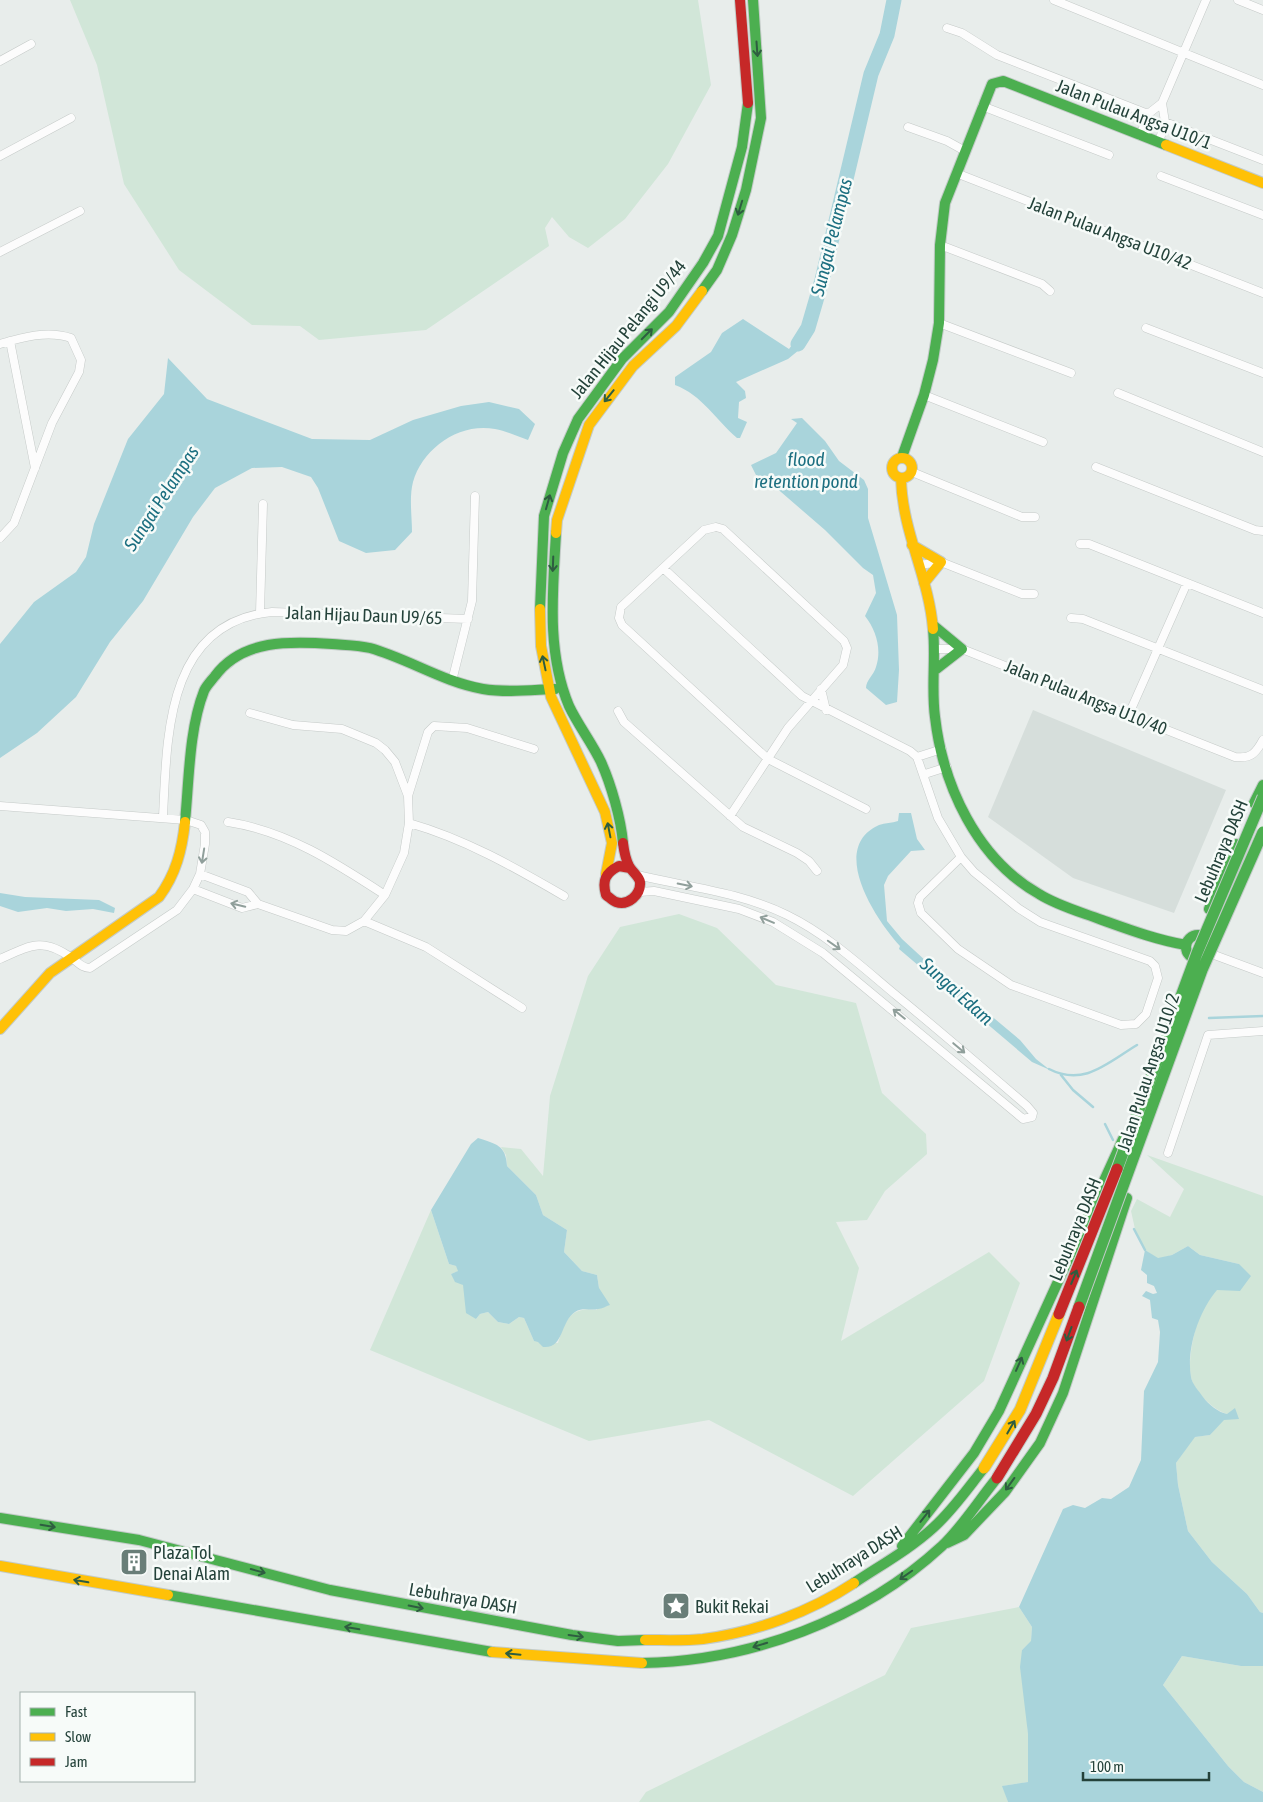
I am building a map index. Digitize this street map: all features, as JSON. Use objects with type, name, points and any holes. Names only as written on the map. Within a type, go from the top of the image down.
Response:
[{"type":"main road","name":"Jalan Hijau Pelangi U9/44","points":[[605,877],[612,844],[605,812],[551,697],[541,646],[539,603],[544,516],[563,453],[578,419],[622,359],[668,312],[704,263],[718,236],[742,147],[748,110],[740,0]]},
{"type":"main road","name":"Jalan Hijau Pelangi U9/44","points":[[634,871],[625,857],[622,831],[615,801],[601,764],[569,705],[564,688],[553,637],[554,552],[557,520],[589,425],[633,366],[676,326],[717,270],[732,235],[746,190],[761,118],[753,0]]},
{"type":"main road","name":"Jalan Pulau Angsa U10/1","points":[[982,106],[992,84],[1003,81],[1263,183]]},
{"type":"main road","points":[[902,457],[924,395],[939,323],[940,245],[944,204],[982,106]]},
{"type":"main road","points":[[902,457],[911,462],[912,472],[908,477],[901,478],[895,476],[892,468],[896,459],[902,457]]},
{"type":"main road","points":[[901,478],[900,494],[907,530],[919,564],[933,625],[935,670],[934,718],[947,767],[960,803],[976,834],[993,859],[1031,890],[1057,903],[1162,942],[1186,945]]},
{"type":"main road","points":[[912,545],[941,562],[924,584]]},
{"type":"main road","points":[[933,625],[946,638],[962,648],[935,670]]},
{"type":"main road","points":[[0,1029],[40,982],[159,897],[167,886],[182,852],[195,725],[204,690],[221,667],[240,652],[265,645],[304,642],[367,647],[399,657],[452,681],[484,689],[515,692],[564,688]]},
{"type":"main road","points":[[1198,935],[1202,936],[1207,951],[1198,959],[1191,957],[1187,952],[1186,945],[1189,939],[1198,935],[1221,877],[1263,785]]},
{"type":"main road","name":"Lebuhraya DASH","points":[[0,1518],[139,1540],[330,1590],[436,1611],[572,1635],[618,1641],[703,1639],[762,1626],[836,1595],[895,1555],[912,1546],[951,1510],[984,1468],[1020,1410],[1128,1143],[1197,953],[1263,797]]},
{"type":"main road","name":"Jalan Pulau Angsa U10/2","points":[[944,1544],[964,1535],[1005,1492],[1040,1443],[1063,1393],[1207,951],[1263,824]]},
{"type":"main road","name":"Lebuhraya DASH","points":[[0,1566],[505,1654],[629,1663],[678,1662],[730,1654],[782,1638],[829,1620],[881,1593],[919,1566],[944,1544],[997,1478],[1036,1414],[1053,1378],[1202,970],[1263,832]]},
{"type":"main road","points":[[619,866],[634,871],[640,886],[639,892],[632,900],[616,902],[611,899],[604,889],[605,877],[613,868],[619,866]]},
{"type":"main road","name":"Jalan Pulau Angsa U10/2","points":[[895,1555],[974,1453],[999,1411],[1126,1134],[1191,957]]},
{"type":"street","points":[[1054,0],[1263,85]]},
{"type":"street","points":[[1140,136],[1146,117],[1162,103],[1185,54],[1206,0]]},
{"type":"street","points":[[1238,0],[1263,10]]},
{"type":"street","points":[[947,28],[962,33],[997,55],[1146,117]]},
{"type":"street","points":[[0,62],[31,44]]},
{"type":"street","points":[[1159,142],[1164,125],[1162,103]]},
{"type":"street","points":[[982,106],[1109,155]]},
{"type":"street","points":[[0,156],[71,118]]},
{"type":"street","points":[[1164,125],[1263,160]]},
{"type":"street","points":[[908,127],[947,141],[964,151]]},
{"type":"street","name":"Jalan Pulau Angsa U10/42","points":[[956,173],[1263,293]]},
{"type":"street","points":[[1161,176],[1263,215]]},
{"type":"street","points":[[0,252],[80,212]]},
{"type":"street","points":[[940,245],[1042,284],[1050,291]]},
{"type":"street","points":[[939,323],[1071,373]]},
{"type":"street","points":[[1146,328],[1263,373]]},
{"type":"street","points":[[0,344],[44,334],[64,336],[71,338],[81,360],[79,372],[52,423],[14,523],[0,538]]},
{"type":"street","points":[[10,341],[35,468]]},
{"type":"street","points":[[1118,393],[1263,452]]},
{"type":"street","points":[[924,395],[1043,442]]},
{"type":"street","points":[[1096,467],[1255,530],[1263,531]]},
{"type":"street","points":[[912,472],[1022,517],[1035,517]]},
{"type":"street","points":[[452,681],[472,601],[475,496]]},
{"type":"street","name":"Jalan Hijau Daun U9/65","points":[[260,613],[263,504]]},
{"type":"street","points":[[0,527],[7,532]]},
{"type":"street","points":[[730,816],[768,759],[809,702],[843,665],[847,648],[844,641],[722,529],[716,527],[704,530],[621,607],[619,618],[622,625],[768,759],[866,809]]},
{"type":"street","points":[[1080,544],[1089,544],[1263,613]]},
{"type":"street","points":[[919,564],[941,562],[1022,594],[1034,594]]},
{"type":"street","points":[[663,568],[809,702],[910,751],[917,757],[938,818],[961,857],[997,893],[1040,922],[1150,961],[1158,973],[1142,1020],[1136,1024],[1121,1025],[1011,985],[958,949],[921,913],[918,903],[924,892],[961,857]]},
{"type":"street","points":[[1129,714],[1187,583]]},
{"type":"street","name":"Jalan Hijau Daun U9/65","points":[[163,817],[166,751],[173,702],[177,690],[193,657],[203,646],[233,622],[260,613],[468,619]]},
{"type":"street","points":[[1071,618],[1083,619],[1263,690]]},
{"type":"street","name":"Jalan Pulau Angsa U10/40","points":[[934,649],[962,648],[1235,757],[1246,758],[1256,752],[1263,740]]},
{"type":"street","points":[[821,689],[826,710]]},
{"type":"street","points":[[618,712],[624,722],[743,827],[797,853],[808,861],[817,872]]},
{"type":"street","points":[[200,874],[248,892],[258,904],[340,932],[353,929],[364,921],[385,894],[404,853],[409,823],[408,796],[396,762],[376,743],[342,729],[300,726],[250,713]]},
{"type":"street","points":[[408,796],[428,732],[434,726],[467,728],[534,749]]},
{"type":"street","points":[[917,757],[942,749]]},
{"type":"street","points":[[924,774],[947,767]]},
{"type":"street","points":[[0,806],[186,820],[198,823],[204,828],[205,844],[200,874],[193,889],[177,910],[90,968],[83,967],[73,958],[42,944],[32,944],[0,959]]},
{"type":"street","points":[[228,822],[245,825],[297,842],[385,894]]},
{"type":"street","points":[[409,823],[430,829],[497,857],[564,896]]},
{"type":"street","points":[[634,871],[744,898],[786,915],[808,927],[839,947],[971,1058],[1027,1106],[1033,1113],[1032,1118],[1023,1118],[1016,1113],[824,953],[800,937],[739,909],[654,891],[639,892]]},
{"type":"street","points":[[193,889],[242,908],[258,904]]},
{"type":"street","points":[[364,921],[426,947],[522,1008]]},
{"type":"street","points":[[1207,951],[1263,972]]},
{"type":"street","points":[[1168,1153],[1208,1035],[1263,1031]]},
{"type":"shaded area","points":[[1033,710],[1226,790],[1174,913],[1073,878],[988,817]]},
{"type":"green space","points":[[70,0],[698,0],[711,85],[668,164],[625,219],[588,248],[569,237],[552,217],[545,228],[549,246],[426,330],[319,340],[300,326],[252,325],[179,270],[124,184],[97,65]]},
{"type":"green space","points":[[679,914],[717,928],[776,985],[856,1003],[882,1093],[926,1134],[927,1154],[885,1191],[867,1220],[836,1222],[859,1268],[841,1341],[989,1252],[1020,1283],[984,1381],[853,1496],[709,1420],[589,1441],[370,1350],[431,1210],[449,1264],[456,1266],[459,1271],[451,1274],[463,1285],[476,1319],[480,1314],[488,1312],[498,1322],[509,1324],[519,1317],[524,1318],[534,1341],[558,1343],[563,1328],[570,1317],[580,1310],[597,1310],[599,1288],[597,1275],[582,1271],[564,1252],[567,1230],[543,1215],[536,1195],[507,1166],[506,1155],[501,1147],[521,1149],[543,1176],[550,1096],[588,976],[620,927]]},
{"type":"green space","points":[[1147,1155],[1263,1196],[1263,1613],[1260,1612],[1247,1594],[1212,1562],[1188,1531],[1178,1485],[1176,1463],[1194,1437],[1210,1435],[1227,1414],[1211,1405],[1200,1394],[1191,1377],[1190,1360],[1193,1339],[1202,1309],[1213,1292],[1239,1264],[1200,1255],[1188,1246],[1172,1255],[1158,1259],[1145,1250],[1135,1229],[1131,1211],[1137,1199],[1170,1217],[1184,1189]]},
{"type":"green space","points":[[1019,1607],[1032,1627],[1031,1642],[1022,1650],[1028,1734],[1028,1782],[1003,1786],[1008,1802],[639,1802],[646,1792],[885,1675],[911,1628]]},
{"type":"green space","points":[[1182,1656],[1241,1666],[1263,1666],[1263,1792],[1244,1782],[1228,1766],[1163,1685]]},
{"type":"water","name":"flood retention pond","points":[[743,319],[789,349],[805,328],[811,329],[799,350],[788,359],[736,382],[745,391],[746,398],[739,402],[738,418],[747,422],[740,438],[737,438],[701,401],[685,389],[675,385],[675,377],[711,352],[722,333]]},
{"type":"water","points":[[168,358],[207,399],[312,439],[370,440],[413,420],[461,406],[489,402],[519,409],[535,424],[528,440],[499,430],[482,428],[456,434],[444,440],[433,449],[418,470],[413,482],[411,500],[412,532],[395,550],[366,553],[339,541],[318,488],[311,477],[282,467],[252,468],[215,488],[193,517],[143,601],[110,642],[76,697],[37,733],[0,758],[0,644],[34,602],[76,572],[86,557],[94,524],[128,439],[164,394]]},
{"type":"water","name":"flood retention pond","points":[[802,418],[825,441],[839,461],[864,480],[868,489],[868,518],[897,615],[899,670],[897,702],[886,705],[866,688],[878,660],[877,640],[865,616],[876,593],[873,575],[765,478],[756,475],[751,465],[776,453],[797,423],[791,419]]},
{"type":"water","points":[[899,813],[911,813],[917,839],[925,850],[911,851],[888,876],[884,885],[887,921],[902,939],[927,962],[1020,1040],[1036,1059],[1050,1070],[1032,1062],[899,949],[900,946],[879,919],[869,902],[861,884],[857,867],[857,850],[864,836],[879,825],[898,821]]},
{"type":"water","points":[[0,893],[25,897],[99,900],[115,908],[114,913],[93,909],[66,911],[47,908],[18,912],[0,906]]},
{"type":"water","points":[[478,1138],[495,1144],[502,1149],[507,1166],[536,1195],[543,1215],[567,1230],[564,1252],[582,1271],[597,1275],[599,1288],[610,1305],[600,1309],[575,1312],[570,1316],[555,1344],[550,1346],[543,1347],[534,1341],[524,1318],[519,1317],[509,1324],[498,1322],[488,1312],[480,1314],[476,1319],[466,1313],[463,1285],[455,1282],[451,1274],[458,1271],[456,1266],[449,1264],[431,1210],[471,1144]]},
{"type":"water","points":[[1188,1246],[1200,1255],[1239,1264],[1251,1276],[1240,1291],[1217,1290],[1205,1309],[1195,1331],[1190,1355],[1192,1380],[1203,1397],[1214,1408],[1224,1413],[1227,1414],[1235,1408],[1239,1419],[1224,1420],[1210,1435],[1195,1437],[1176,1463],[1178,1485],[1188,1531],[1212,1562],[1247,1594],[1260,1612],[1263,1613],[1263,1666],[1241,1666],[1182,1656],[1163,1685],[1228,1766],[1244,1782],[1263,1792],[1263,1802],[1008,1802],[1002,1786],[1028,1782],[1028,1734],[1020,1667],[1022,1650],[1031,1641],[1032,1627],[1019,1607],[1063,1509],[1073,1505],[1085,1508],[1102,1498],[1111,1499],[1129,1487],[1141,1460],[1144,1391],[1158,1362],[1160,1332],[1158,1320],[1152,1318],[1150,1300],[1142,1296],[1146,1291],[1153,1294],[1157,1293],[1154,1286],[1147,1283],[1147,1275],[1141,1270],[1145,1250],[1158,1258],[1172,1255]]},
{"type":"waterway","name":"Sungai Pelampas","points":[[798,344],[808,328],[822,280],[871,74],[887,35],[894,0]]},
{"type":"waterway","name":"Sungai Edam","points":[[1209,1018],[1263,1016]]},
{"type":"waterway","name":"Sungai Edam","points":[[1049,1069],[1062,1074],[1084,1074],[1105,1065],[1137,1045]]},
{"type":"waterway","points":[[1061,1075],[1073,1090],[1093,1107]]},
{"type":"waterway","points":[[1105,1124],[1113,1140]]},
{"type":"waterway","points":[[1134,1229],[1145,1250]]},
{"type":"traffic: fast","points":[[702,291],[717,270],[732,235],[746,190],[761,118],[753,0]]},
{"type":"traffic: fast","points":[[902,457],[924,395],[933,360],[939,323],[940,245],[945,203],[992,84],[1003,81],[1166,145]]},
{"type":"traffic: fast","points":[[540,609],[544,516],[563,453],[578,419],[622,359],[669,312],[703,263],[718,236],[742,147],[748,103]]},
{"type":"traffic: fast","points":[[556,533],[553,620],[557,664],[569,706],[601,762],[618,813],[623,843]]},
{"type":"traffic: fast","points":[[933,625],[962,649],[935,670]]},
{"type":"traffic: fast","points":[[933,629],[934,706],[939,743],[955,794],[981,841],[1017,879],[1046,898],[1133,931],[1186,945]]},
{"type":"traffic: fast","points":[[185,822],[192,738],[204,691],[226,664],[239,655],[253,649],[284,643],[361,646],[398,658],[468,686],[510,691],[555,689]]},
{"type":"traffic: fast","points":[[1254,803],[1263,785]]},
{"type":"traffic: fast","points":[[1117,1169],[1197,953],[1263,797]]},
{"type":"traffic: fast","points":[[1079,1307],[1202,970],[1263,832]]},
{"type":"traffic: fast","points":[[1209,909],[1236,844]]},
{"type":"traffic: fast","points":[[1198,935],[1203,936],[1209,942],[1210,947],[1209,952],[1203,958],[1198,959],[1193,958],[1187,952],[1186,947],[1187,942],[1193,936],[1198,935]]},
{"type":"traffic: fast","points":[[902,1546],[974,1453],[999,1411],[1123,1139]]},
{"type":"traffic: fast","points":[[947,1543],[964,1535],[1005,1492],[1040,1443],[1063,1393],[1127,1198]]},
{"type":"traffic: fast","points":[[854,1583],[925,1535],[954,1506],[984,1468]]},
{"type":"traffic: fast","points":[[642,1663],[683,1660],[763,1645],[840,1615],[877,1595],[911,1572],[942,1546],[997,1478]]},
{"type":"traffic: fast","points":[[0,1518],[139,1540],[330,1590],[572,1635],[618,1641],[645,1640]]},
{"type":"traffic: fast","points":[[168,1595],[492,1652]]},
{"type":"traffic: slow","points":[[1166,145],[1263,183]]},
{"type":"traffic: slow","points":[[556,533],[557,520],[589,425],[633,366],[676,326],[702,291]]},
{"type":"traffic: slow","points":[[898,458],[906,458],[912,464],[912,468],[912,472],[906,478],[898,478],[892,472],[892,464],[898,458]]},
{"type":"traffic: slow","points":[[901,478],[902,498],[906,517],[931,610],[933,629]]},
{"type":"traffic: slow","points":[[912,545],[941,562],[924,583]]},
{"type":"traffic: slow","points":[[540,609],[541,646],[551,697],[605,812],[612,843],[606,874]]},
{"type":"traffic: slow","points":[[0,1029],[50,973],[159,897],[174,871],[185,822]]},
{"type":"traffic: slow","points":[[984,1468],[1020,1410],[1059,1314]]},
{"type":"traffic: slow","points":[[0,1566],[168,1595]]},
{"type":"traffic: slow","points":[[645,1640],[703,1639],[762,1626],[801,1612],[854,1583]]},
{"type":"traffic: slow","points":[[492,1652],[642,1663]]},
{"type":"traffic: jam","points":[[740,0],[748,103]]},
{"type":"traffic: jam","points":[[623,843],[630,868],[637,876],[640,887],[636,895],[629,901],[616,902],[606,895],[604,886],[606,878],[610,872],[619,866],[630,868]]},
{"type":"traffic: jam","points":[[1059,1314],[1117,1169]]},
{"type":"traffic: jam","points":[[997,1478],[1036,1414],[1053,1378],[1079,1307]]},
{"type":"place","name":"Plaza Tol Denai Alam","points":[[134,1562]]},
{"type":"place","name":"Bukit Rekai","points":[[676,1606]]}]
